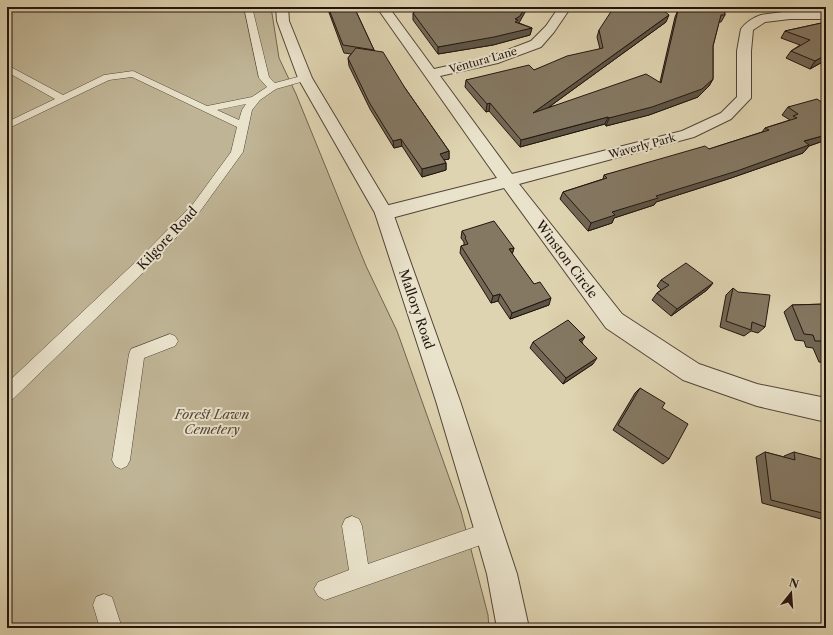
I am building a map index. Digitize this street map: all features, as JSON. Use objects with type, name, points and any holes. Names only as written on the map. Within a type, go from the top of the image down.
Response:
[{"type":"street","name":"Mallory Road","points":[[282,7],[283,21],[305,78],[384,213],[448,401],[489,532],[502,574],[513,628]]},
{"type":"street","name":"Winston Circle","points":[[385,7],[384,9],[508,181],[614,321],[691,372],[757,395],[826,410]]},
{"type":"street","name":"Ventura Lane","points":[[431,74],[493,60],[536,44],[550,29],[564,7]]},
{"type":"street","name":"Waverly Park","points":[[384,213],[688,134],[726,116],[744,98],[744,51],[747,29],[761,19],[790,15],[826,15]]},
{"type":"lane","points":[[248,7],[264,78],[273,87]]},
{"type":"lane","points":[[7,68],[63,99]]},
{"type":"lane","points":[[7,126],[106,77],[133,74],[243,126]]},
{"type":"lane","name":"Kilgore Road","points":[[7,394],[150,257],[197,207],[237,152],[247,110],[255,99],[273,87],[305,78]]},
{"type":"lane","points":[[206,109],[255,99]]},
{"type":"lane","points":[[120,460],[137,354],[170,341]]},
{"type":"lane","points":[[352,526],[360,577]]},
{"type":"lane","points":[[325,589],[489,532]]},
{"type":"lane","points":[[104,605],[111,628]]},
{"type":"green space","name":"Forest Lawn Cemetery","points":[[7,7],[271,7],[279,58],[296,94],[366,266],[397,331],[461,511],[488,615],[489,628],[7,628]]},
{"type":"building","points":[[328,7],[354,7],[374,50],[343,45]]},
{"type":"building","points":[[423,7],[525,7],[520,16],[515,19],[518,20],[515,22],[532,28],[494,37],[438,47],[413,13]]},
{"type":"building","points":[[614,7],[659,7],[669,15],[533,113],[646,74],[661,83],[678,10],[684,10],[684,7],[724,7],[725,15],[721,15],[713,46],[713,79],[702,89],[652,107],[521,140],[490,103],[487,104],[466,80],[529,65],[534,70],[567,56],[603,48],[599,30]]},
{"type":"building","points":[[826,22],[826,55],[815,61],[791,51],[810,40],[785,31]]},
{"type":"building","points":[[356,48],[383,52],[405,88],[449,151],[440,154],[446,163],[422,169],[401,139],[393,141],[369,102],[348,58]]},
{"type":"building","points":[[817,99],[826,105],[826,135],[804,141],[809,145],[737,171],[656,196],[658,198],[612,212],[615,215],[591,223],[563,192],[607,178],[604,175],[705,146],[709,149],[769,130],[765,128],[797,118],[793,116],[798,114],[788,107]]},
{"type":"building","points":[[494,221],[514,248],[509,249],[534,284],[540,282],[551,298],[512,313],[500,294],[493,296],[461,246],[468,244],[462,231]]},
{"type":"building","points":[[686,263],[713,283],[677,309],[657,293],[669,285],[661,280]]},
{"type":"building","points":[[733,288],[738,292],[770,295],[765,327],[752,322],[751,330],[726,321]]},
{"type":"building","points":[[826,304],[826,352],[821,341],[815,341],[813,335],[804,334],[792,305]]},
{"type":"building","points":[[568,320],[585,337],[579,340],[597,358],[566,378],[533,342]]},
{"type":"building","points":[[640,388],[665,403],[662,408],[688,424],[669,459],[618,425]]},
{"type":"building","points":[[765,452],[795,460],[794,452],[824,460],[826,468],[826,514],[771,500]]}]
